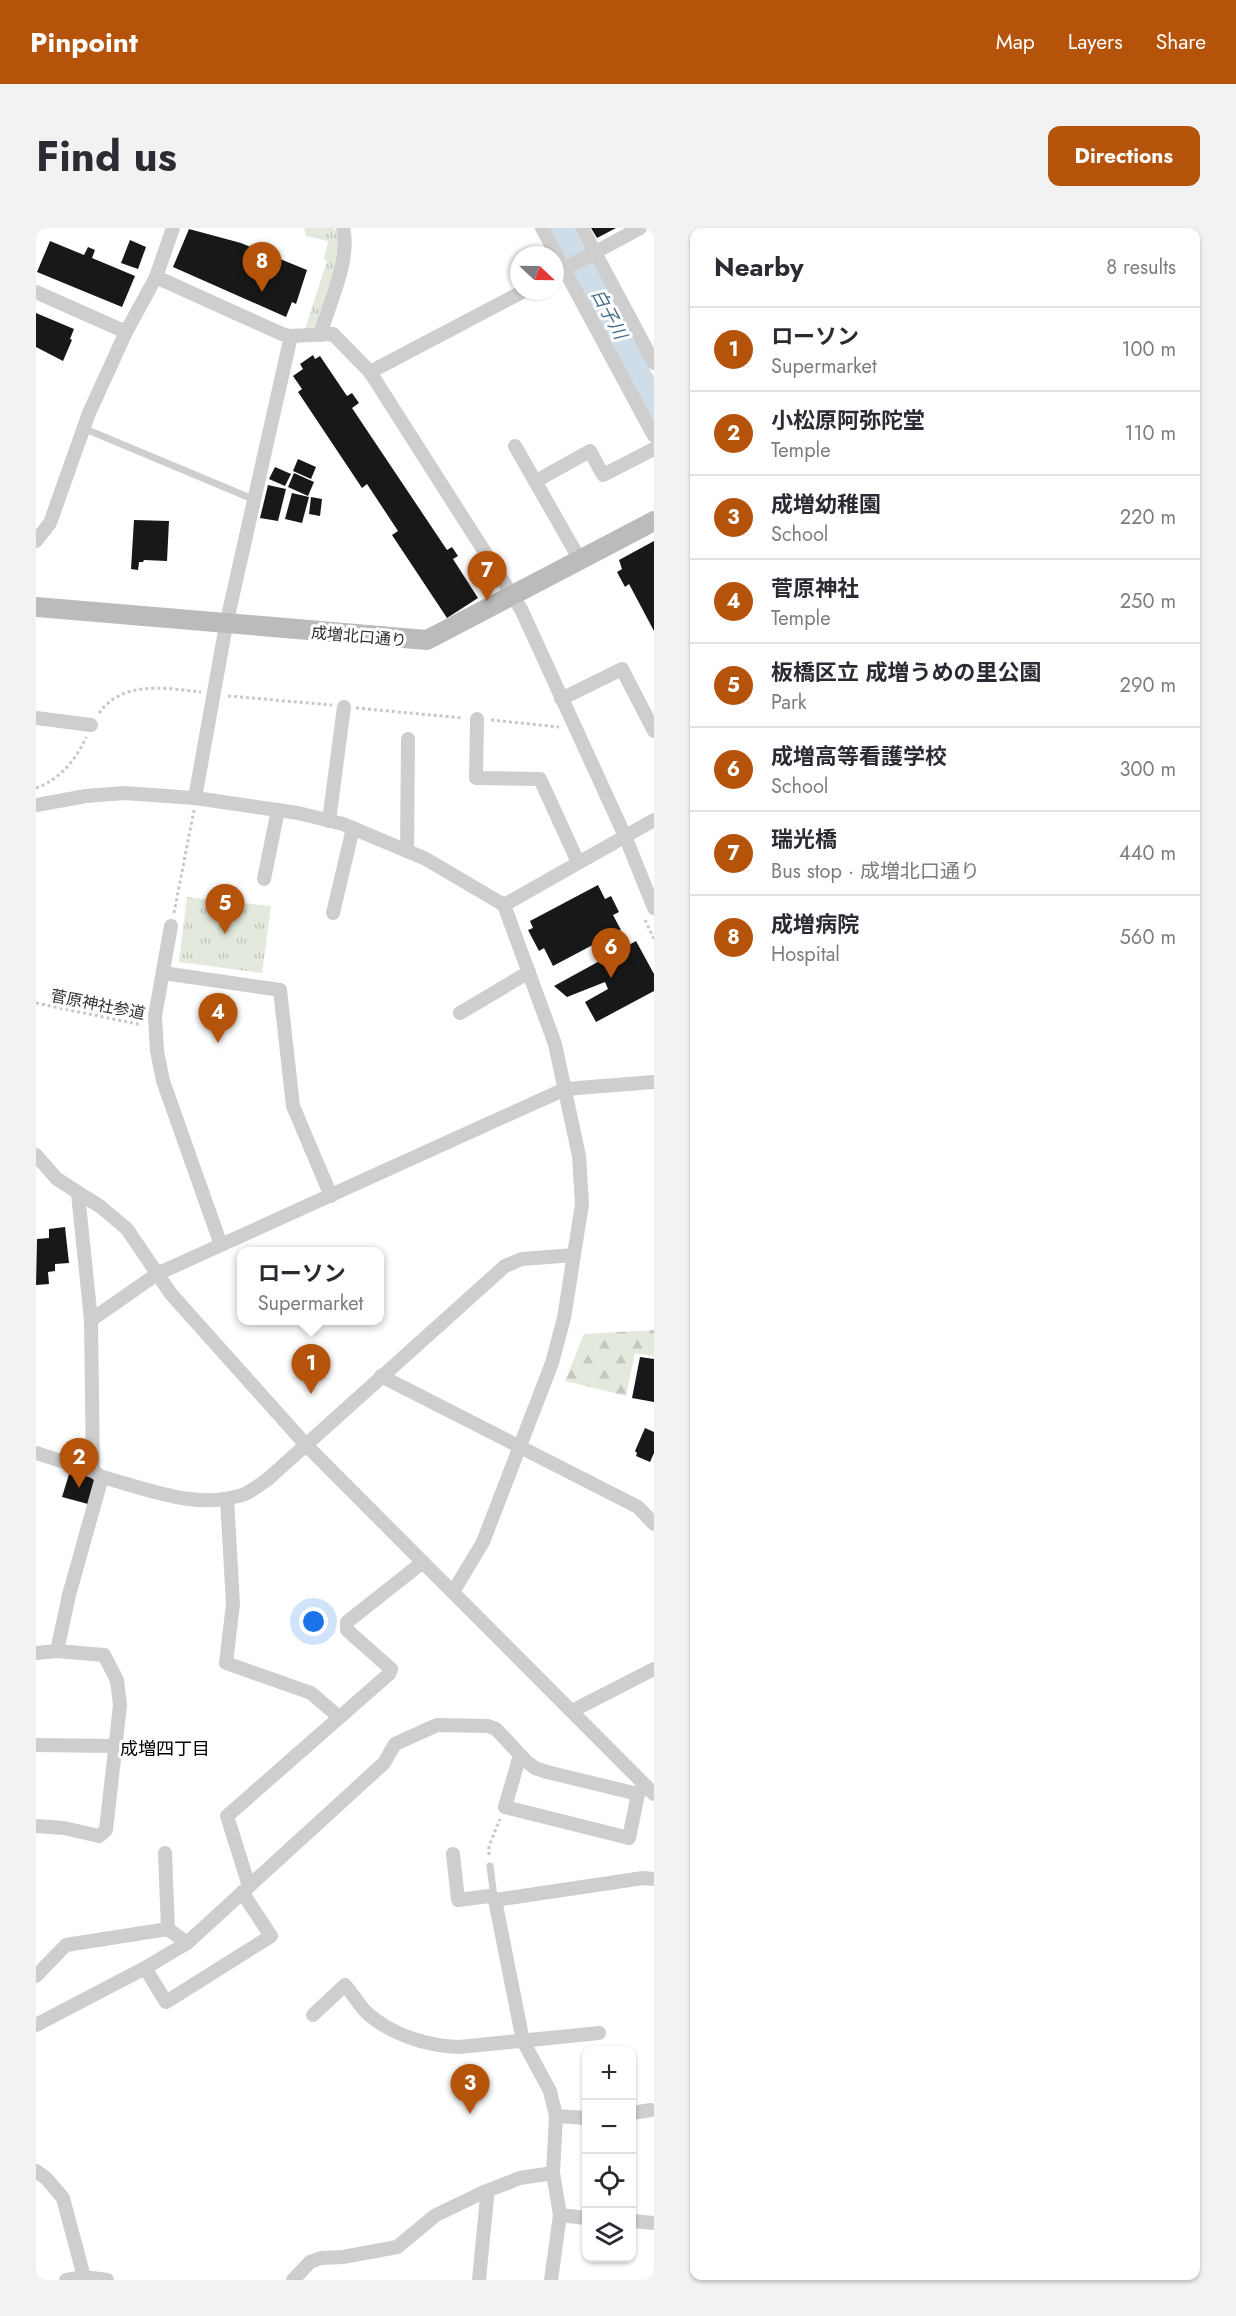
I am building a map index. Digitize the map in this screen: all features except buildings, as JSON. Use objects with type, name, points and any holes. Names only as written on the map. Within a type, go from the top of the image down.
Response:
[{"type":"street","points":[[36,541],[50,523],[83,428],[126,332],[156,277],[173,228]]},
{"type":"street","points":[[320,335],[344,260],[346,240],[343,228]]},
{"type":"street","points":[[542,228],[551,246]]},
{"type":"street","points":[[582,228],[592,254],[654,363]]},
{"type":"street","points":[[564,269],[639,228]]},
{"type":"street","points":[[564,274],[654,436]]},
{"type":"street","points":[[156,277],[291,336],[333,334],[370,372],[521,609],[625,836],[654,908]]},
{"type":"street","points":[[36,292],[126,332]]},
{"type":"street","points":[[370,372],[510,298]]},
{"type":"street","points":[[195,802],[226,625],[291,336]]},
{"type":"street","points":[[515,446],[580,560]]},
{"type":"street","points":[[536,481],[590,451],[603,476],[654,448]]},
{"type":"street","name":"成増北口通り","points":[[36,607],[226,625],[427,640],[513,597],[654,520]]},
{"type":"street","points":[[561,699],[622,669],[654,731]]},
{"type":"street","points":[[329,821],[344,707]]},
{"type":"street","points":[[36,718],[91,725]]},
{"type":"street","points":[[477,719],[476,778],[540,779],[578,862]]},
{"type":"street","points":[[407,851],[408,739]]},
{"type":"street","points":[[36,805],[86,796],[124,793],[278,810],[353,828],[447,871],[504,905],[555,1044],[579,1156],[582,1204],[564,1318],[552,1363],[483,1542],[453,1592]]},
{"type":"street","points":[[264,879],[278,810]]},
{"type":"street","points":[[504,905],[654,820]]},
{"type":"street","points":[[333,913],[353,828]]},
{"type":"street","points":[[171,926],[155,1016],[157,1051],[163,1081],[221,1245]]},
{"type":"street","points":[[460,1013],[529,972]]},
{"type":"street","points":[[163,973],[280,990],[293,1106],[331,1196]]},
{"type":"street","points":[[91,1320],[157,1274],[565,1089],[654,1082]]},
{"type":"street","points":[[36,1155],[57,1179],[101,1207],[127,1229],[171,1294],[306,1445],[572,1711],[646,1792]]},
{"type":"street","points":[[57,1652],[98,1474],[91,1320],[78,1194]]},
{"type":"street","points":[[36,1453],[173,1496],[203,1501],[227,1499],[247,1493],[268,1479],[505,1266],[522,1259],[574,1255]]},
{"type":"street","points":[[381,1376],[638,1507],[654,1524]]},
{"type":"street","points":[[227,1499],[233,1604],[226,1663],[311,1693],[339,1717]]},
{"type":"street","points":[[145,1968],[166,2002],[271,1936],[245,1889],[227,1816],[389,1674],[391,1669],[347,1630],[347,1622],[423,1562]]},
{"type":"street","points":[[36,1653],[104,1655],[117,1680],[120,1705],[106,1830],[99,1836],[64,1828],[36,1826]]},
{"type":"street","points":[[572,1711],[654,1669]]},
{"type":"street","points":[[36,2025],[187,1944],[384,1763],[395,1744],[437,1725],[488,1726],[496,1729],[526,1761],[541,1770],[646,1792]]},
{"type":"street","points":[[36,1744],[116,1746]]},
{"type":"street","points":[[520,1755],[504,1810],[629,1838],[646,1792]]},
{"type":"street","points":[[165,1853],[168,1929]]},
{"type":"street","points":[[453,1854],[458,1900],[489,1896],[495,1900],[643,1878],[654,1879]]},
{"type":"street","points":[[495,1900],[523,2041],[550,2091],[556,2116],[553,2172],[560,2215],[552,2280]]},
{"type":"street","points":[[36,1976],[66,1946],[168,1929],[187,1944]]},
{"type":"street","points":[[313,2015],[345,1985],[366,2011],[397,2033],[438,2047],[459,2048],[599,2033]]},
{"type":"street","points":[[636,2113],[651,2110]]},
{"type":"street","points":[[556,2116],[582,2118]]},
{"type":"street","points":[[36,2171],[46,2178],[63,2198],[84,2277]]},
{"type":"street","points":[[293,2280],[310,2262],[321,2258],[343,2257],[397,2247],[436,2215],[520,2178],[553,2172]]},
{"type":"street","points":[[479,2280],[487,2198],[484,2192]]},
{"type":"street","points":[[560,2215],[582,2218]]},
{"type":"street","points":[[636,2221],[654,2223]]},
{"type":"street","points":[[66,2280],[84,2277],[107,2280]]},
{"type":"lane","points":[[83,428],[255,501]]},
{"type":"lane","points":[[489,1866],[495,1900]]},
{"type":"path","points":[[36,788],[57,777],[70,764],[83,744],[91,725],[107,702],[124,692],[145,688],[561,727]]},
{"type":"path","points":[[171,926],[195,802]]},
{"type":"path","name":"菅原神社参道","points":[[36,1003],[156,1028]]},
{"type":"path","points":[[489,1866],[489,1846],[504,1810]]},
{"type":"green space","points":[[304,228],[334,228],[339,250],[335,277],[317,327],[305,329],[327,261],[324,259],[328,241],[306,236]]},
{"type":"green space","points":[[187,897],[271,906],[262,973],[179,962]]},
{"type":"green space","points":[[654,1330],[654,1356],[635,1353],[626,1396],[565,1381],[584,1334]]},
{"type":"water","name":"白子川","points":[[549,228],[574,228],[654,377],[654,424],[564,256],[564,246],[559,246]]},
{"type":"place","name":"成増病院","points":[[262,292]]},
{"type":"place","name":"瑞光橋","points":[[487,601]]},
{"type":"place","name":"板橋区立 成増うめの里公園","points":[[225,934]]},
{"type":"place","name":"成増高等看護学校","points":[[611,978]]},
{"type":"place","name":"菅原神社","points":[[218,1043]]},
{"type":"place","name":"ローソン","points":[[311,1394]]},
{"type":"place","name":"小松原阿弥陀堂","points":[[79,1488]]},
{"type":"place","name":"成増幼稚園","points":[[470,2114]]},
{"type":"district","name":"成増四丁目","points":[[165,1749]]}]
